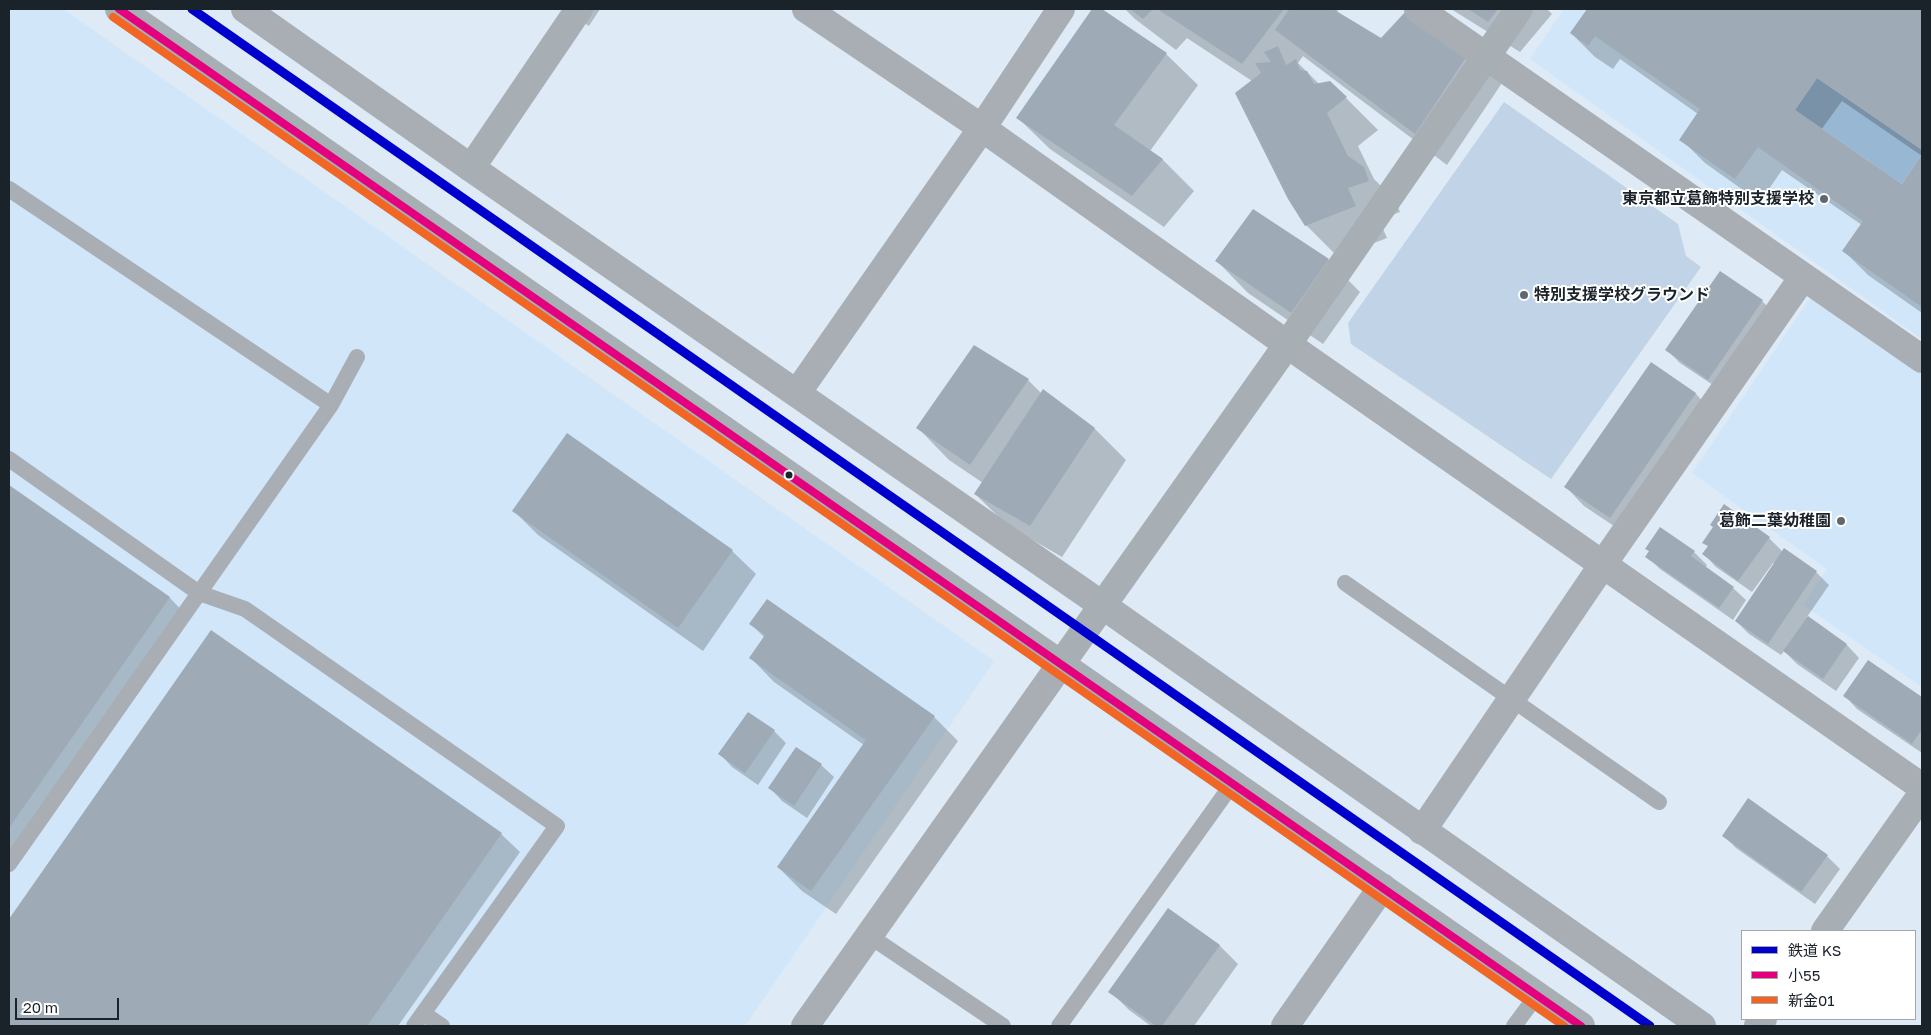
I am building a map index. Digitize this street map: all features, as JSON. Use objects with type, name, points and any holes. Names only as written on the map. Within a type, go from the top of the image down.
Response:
[{"type":"main road","points":[[120,9],[1580,1026]]},
{"type":"main road","points":[[471,168],[579,9]]},
{"type":"main road","points":[[1061,664],[1287,345],[1519,9]]},
{"type":"main road","points":[[1826,930],[1922,794]]},
{"type":"street","points":[[245,9],[1702,1026]]},
{"type":"street","points":[[806,9],[982,128],[1287,345],[1922,787]]},
{"type":"street","points":[[797,393],[982,128],[1061,9]]},
{"type":"street","points":[[1418,9],[1922,359]]},
{"type":"street","points":[[1422,831],[1603,564],[1803,277]]},
{"type":"street","points":[[805,1026],[1061,664]]},
{"type":"street","points":[[1285,1026],[1382,887]]},
{"type":"lane","points":[[9,189],[331,405]]},
{"type":"lane","points":[[9,864],[331,405],[357,357]]},
{"type":"lane","points":[[9,459],[199,592],[245,609],[557,826],[419,1020],[442,1026]]},
{"type":"lane","points":[[1345,583],[1660,802]]},
{"type":"lane","points":[[1059,1026],[1233,783]]},
{"type":"lane","points":[[868,935],[1003,1026]]},
{"type":"lane","points":[[1514,1026],[1536,995]]},
{"type":"shaded area","points":[[9,9],[63,9],[994,661],[745,1026],[9,1026]]},
{"type":"shaded area","name":"東京都立葛飾特別支援学校","points":[[1564,9],[1922,9],[1922,339],[1530,59]]},
{"type":"shaded area","points":[[1817,78],[1922,150],[1922,154],[1902,184],[1795,110]]},
{"type":"shaded area","name":"特別支援学校グラウンド","points":[[1504,102],[1678,224],[1686,256],[1701,267],[1551,479],[1351,344],[1348,323]]},
{"type":"shaded area","name":"葛飾二葉幼稚園","points":[[1812,295],[1922,372],[1922,687],[1803,605],[1827,569],[1692,473]]},
{"type":"building","points":[[1092,9],[1102,9],[1167,53],[1114,125],[1163,159],[1132,196],[1016,118]]},
{"type":"building","points":[[1130,9],[1153,9],[1143,19]]},
{"type":"building","points":[[1157,9],[1284,9],[1242,64]]},
{"type":"building","points":[[1289,9],[1333,9],[1381,38],[1407,10],[1471,50],[1415,134],[1275,30]]},
{"type":"building","points":[[1468,9],[1498,9],[1488,22]]},
{"type":"building","name":"東京都立葛飾特別支援学校","points":[[1587,9],[1922,9],[1922,150],[1817,78],[1795,110],[1902,184],[1922,154],[1922,307],[1842,251],[1863,221],[1758,147],[1735,179],[1679,140],[1700,109],[1595,36],[1588,46],[1570,33]]},
{"type":"building","points":[[1278,46],[1286,65],[1296,59],[1300,70],[1307,71],[1314,84],[1330,81],[1347,97],[1327,113],[1348,156],[1364,167],[1369,181],[1348,188],[1356,206],[1305,226],[1288,199],[1235,93],[1261,73],[1255,63],[1271,62],[1264,52]]},
{"type":"building","points":[[1253,209],[1329,259],[1291,313],[1215,261]]},
{"type":"building","points":[[1720,271],[1763,300],[1708,380],[1665,350]]},
{"type":"building","points":[[974,345],[1029,379],[970,465],[916,428]]},
{"type":"building","points":[[1651,362],[1696,393],[1610,518],[1564,487]]},
{"type":"building","points":[[1043,389],[1095,428],[1030,526],[974,494]]},
{"type":"building","points":[[567,433],[733,550],[678,628],[512,511]]},
{"type":"building","points":[[9,485],[170,597],[9,828]]},
{"type":"building","points":[[1724,504],[1770,537],[1738,581],[1702,554],[1708,546],[1702,543],[1713,527],[1710,525]]},
{"type":"building","points":[[1660,527],[1695,551],[1691,556],[1734,587],[1719,608],[1645,557],[1649,551],[1645,549]]},
{"type":"building","points":[[1784,548],[1817,571],[1768,644],[1735,621]]},
{"type":"building","points":[[767,599],[935,716],[811,891],[777,867],[866,740],[749,658],[765,635],[749,624]]},
{"type":"building","points":[[1808,616],[1847,644],[1823,679],[1783,651]]},
{"type":"building","points":[[211,630],[502,833],[367,1026],[9,1026],[9,919]]},
{"type":"building","points":[[1868,660],[1922,697],[1922,729],[1912,744],[1843,696]]},
{"type":"building","points":[[748,712],[775,730],[745,773],[718,754]]},
{"type":"building","points":[[796,747],[822,764],[794,806],[768,788]]},
{"type":"building","points":[[1748,798],[1828,855],[1801,892],[1722,836]]},
{"type":"building","points":[[1168,908],[1220,945],[1162,1026],[1156,1026],[1108,992]]},
{"type":"rail line","name":"KS","points":[[192,9],[1650,1026]]},
{"type":"transit line","name":"小55","points":[[119,9],[1581,1026]]},
{"type":"transit line","name":"新金01","points":[[113,17],[1564,1026]]},
{"type":"place","name":"東京都立葛飾特別支援学校","points":[[1824,199]]},
{"type":"place","name":"特別支援学校グラウンド","points":[[1524,295]]},
{"type":"place","name":"葛飾二葉幼稚園","points":[[1841,521]]}]
